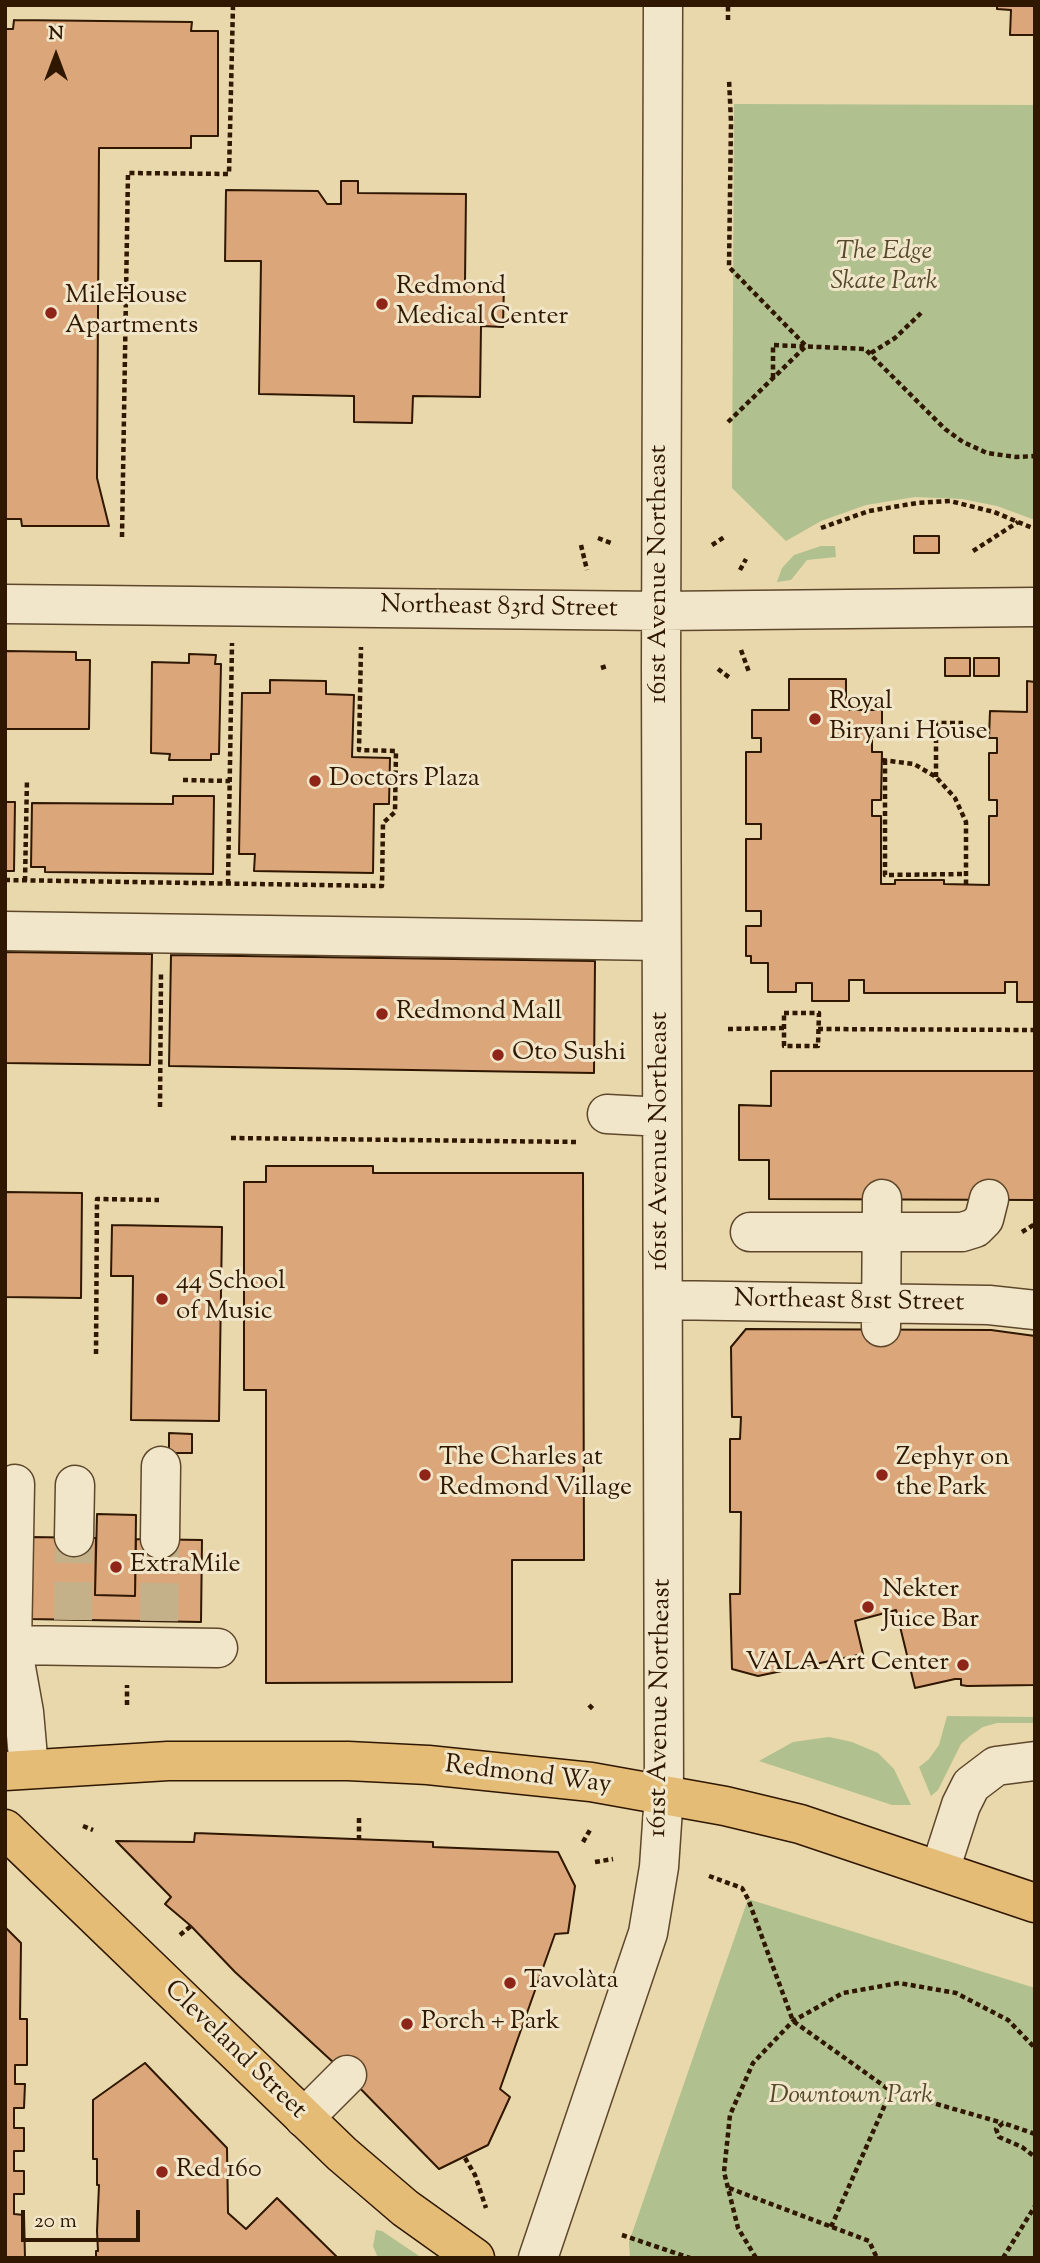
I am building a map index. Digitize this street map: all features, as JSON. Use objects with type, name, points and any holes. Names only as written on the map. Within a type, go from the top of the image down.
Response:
[{"type":"main road","name":"Redmond Way","points":[[17,1770],[216,1759],[348,1761],[592,1782],[664,1794],[800,1824],[1035,1903]]},
{"type":"main road","name":"Cleveland Street","points":[[5,1829],[342,2154],[405,2208],[475,2258]]},
{"type":"street","name":"161st Avenue Northeast","points":[[538,2258],[648,1933],[659,1867],[664,1794],[661,941],[663,5]]},
{"type":"street","name":"Northeast 83rd Street","points":[[5,604],[661,611],[1035,607]]},
{"type":"street","points":[[5,931],[661,941]]},
{"type":"street","points":[[607,1114],[662,1116]]},
{"type":"street","points":[[750,1231],[882,1215],[969,1230],[984,1219],[989,1199]]},
{"type":"street","points":[[881,1317],[882,1215]]},
{"type":"street","name":"Northeast 81st Street","points":[[663,1300],[881,1317],[989,1305],[1035,1310]]},
{"type":"street","points":[[160,1538],[161,1466]]},
{"type":"street","points":[[15,1484],[12,1645],[24,1712],[17,1770]]},
{"type":"street","points":[[74,1537],[75,1485]]},
{"type":"street","points":[[12,1645],[73,1633],[159,1634],[218,1648]]},
{"type":"street","points":[[940,1870],[961,1805],[971,1785],[996,1766],[1035,1761]]},
{"type":"street","points":[[304,2118],[347,2076]]},
{"type":"path","points":[[122,537],[128,173],[229,174],[233,5]]},
{"type":"path","points":[[728,5],[728,20]]},
{"type":"path","points":[[729,79],[729,267],[806,346]]},
{"type":"path","points":[[871,354],[895,338],[921,313]]},
{"type":"path","points":[[773,378],[773,345],[856,347],[871,354],[945,429],[964,442],[986,453],[1016,457],[1035,456]]},
{"type":"path","points":[[728,422],[806,346]]},
{"type":"path","points":[[821,528],[869,511],[950,501],[994,512],[1035,529]]},
{"type":"path","points":[[973,551],[1019,521]]},
{"type":"path","points":[[712,545],[726,536]]},
{"type":"path","points":[[598,538],[611,543]]},
{"type":"path","points":[[581,545],[587,570]]},
{"type":"path","points":[[739,570],[746,559]]},
{"type":"path","points":[[228,884],[232,635]]},
{"type":"path","points":[[5,880],[382,887],[383,823],[395,812],[396,751],[359,750],[361,638]]},
{"type":"path","points":[[741,650],[749,672]]},
{"type":"path","points":[[718,669],[730,678]]},
{"type":"path","points":[[936,777],[936,723],[964,723]]},
{"type":"path","points":[[966,874],[885,875],[883,760],[914,764],[936,777],[955,798],[966,822],[966,874],[966,884]]},
{"type":"path","points":[[25,881],[27,779]]},
{"type":"path","points":[[183,780],[230,781]]},
{"type":"path","points":[[160,1107],[162,933]]},
{"type":"path","points":[[784,1013],[819,1013],[818,1046],[784,1046],[784,1028],[784,1013]]},
{"type":"path","points":[[728,1029],[784,1028]]},
{"type":"path","points":[[818,1029],[1035,1030]]},
{"type":"path","points":[[231,1138],[580,1143]]},
{"type":"path","points":[[96,1354],[97,1199],[159,1200]]},
{"type":"path","points":[[359,1818],[359,1839]]},
{"type":"path","points":[[83,1826],[93,1830]]},
{"type":"path","points":[[583,1842],[590,1830]]},
{"type":"path","points":[[595,1862],[613,1859]]},
{"type":"path","points":[[709,1876],[741,1888],[748,1899],[793,2021],[813,2038],[891,2091],[1035,2134]]},
{"type":"path","points":[[180,1935],[191,1926]]},
{"type":"path","points":[[756,2258],[737,2228],[724,2172],[730,2115],[754,2063],[793,2021],[843,1993],[899,1983],[956,1993],[1008,2020],[1035,2048]]},
{"type":"path","points":[[831,2227],[891,2091]]},
{"type":"path","points":[[1003,2123],[996,2129],[999,2137],[1022,2147],[1035,2157]]},
{"type":"path","points":[[465,2158],[475,2175],[486,2208]]},
{"type":"path","points":[[728,2188],[869,2241],[877,2258]]},
{"type":"path","points":[[1003,2258],[1035,2206]]},
{"type":"path","points":[[622,2235],[690,2258]]},
{"type":"green space","name":"The Edge Skate Park","points":[[734,104],[1035,105],[1035,520],[997,506],[962,499],[915,497],[866,505],[821,521],[786,541],[732,488]]},
{"type":"green space","points":[[821,546],[835,546],[836,557],[807,560],[791,580],[777,582],[782,568],[794,555]]},
{"type":"green space","points":[[947,1716],[1035,1717],[1035,1723],[997,1723],[983,1727],[970,1736],[961,1744],[938,1790],[931,1796],[919,1767],[939,1745]]},
{"type":"green space","points":[[829,1737],[852,1742],[878,1753],[894,1769],[911,1805],[892,1805],[759,1761],[793,1742]]},
{"type":"green space","name":"Downtown Park","points":[[748,1899],[1035,1988],[1035,2258],[630,2258],[629,2242]]},
{"type":"green space","points":[[376,2230],[382,2231],[422,2258],[378,2258],[373,2246]]},
{"type":"building","points":[[997,5],[1035,5],[1035,35],[1010,35],[1011,10],[997,9]]},
{"type":"building","name":"MileHouse Apartments","points":[[14,20],[192,22],[191,31],[218,31],[218,136],[191,136],[191,148],[99,148],[97,478],[109,526],[22,526],[21,519],[5,519],[5,29],[13,29]]},
{"type":"building","name":"Redmond Medical Center","points":[[341,181],[358,181],[358,193],[466,194],[465,282],[504,282],[503,327],[481,326],[480,397],[413,396],[412,423],[354,422],[354,396],[259,394],[261,261],[225,261],[226,190],[318,191],[327,204],[341,204]]},
{"type":"building","points":[[914,536],[939,536],[939,553],[914,553]]},
{"type":"building","points":[[5,651],[76,652],[76,660],[90,660],[89,729],[5,729]]},
{"type":"building","points":[[189,654],[216,655],[215,664],[221,664],[219,754],[211,754],[211,760],[169,760],[170,754],[151,753],[152,662],[189,663]]},
{"type":"building","points":[[945,658],[970,658],[970,676],[945,676]]},
{"type":"building","points":[[974,658],[999,658],[999,676],[974,676]]},
{"type":"building","points":[[789,679],[846,679],[846,710],[882,710],[882,737],[872,737],[872,752],[882,752],[881,800],[872,800],[872,816],[881,816],[881,884],[895,884],[895,880],[944,880],[944,884],[989,885],[989,816],[997,816],[997,800],[989,800],[989,753],[997,753],[997,738],[989,738],[990,711],[1027,712],[1027,681],[1035,682],[1035,1002],[1017,1002],[1017,982],[1005,982],[1005,993],[864,993],[864,980],[849,980],[849,1001],[812,1001],[812,983],[796,983],[796,992],[768,992],[768,963],[751,963],[751,956],[746,956],[746,926],[761,926],[761,911],[746,911],[746,839],[761,839],[761,824],[746,824],[746,752],[761,752],[761,738],[752,738],[752,710],[789,710]]},
{"type":"building","name":"Doctors Plaza","points":[[270,680],[326,681],[326,694],[354,695],[352,757],[390,758],[389,804],[374,804],[373,873],[254,871],[255,854],[239,854],[242,693],[270,693]]},
{"type":"building","points":[[173,796],[214,796],[213,874],[45,872],[45,867],[31,867],[32,803],[173,804]]},
{"type":"building","points":[[5,802],[15,802],[14,871],[5,871]]},
{"type":"building","points":[[5,952],[152,954],[150,1065],[5,1063]]},
{"type":"building","name":"Redmond Mall","points":[[171,955],[595,961],[594,1073],[169,1066]]},
{"type":"building","points":[[771,1071],[1035,1071],[1035,1200],[769,1199],[769,1160],[739,1160],[739,1105],[771,1106]]},
{"type":"building","name":"The Charles at Redmond Village","points":[[266,1166],[373,1166],[373,1173],[583,1173],[584,1560],[512,1560],[512,1682],[266,1683],[266,1390],[244,1390],[244,1182],[266,1182]]},
{"type":"building","points":[[5,1192],[82,1193],[81,1298],[5,1297]]},
{"type":"building","points":[[112,1225],[222,1227],[219,1421],[131,1420],[133,1276],[111,1276]]},
{"type":"building","name":"Zephyr on the Park","points":[[746,1329],[991,1330],[1035,1336],[1035,1685],[967,1686],[961,1685],[961,1679],[955,1679],[915,1688],[896,1610],[855,1621],[863,1654],[758,1676],[732,1669],[730,1594],[740,1594],[741,1512],[730,1512],[730,1439],[740,1439],[741,1417],[732,1417],[731,1347]]},
{"type":"building","points":[[169,1433],[192,1434],[192,1453],[169,1453]]},
{"type":"building","name":"ExtraMile","points":[[97,1514],[136,1515],[135,1596],[95,1595]]},
{"type":"building","points":[[30,1537],[96,1538],[95,1595],[135,1596],[136,1539],[202,1540],[201,1622],[29,1619]]},
{"type":"building","name":"Porch + Park","points":[[195,1833],[433,1842],[433,1847],[558,1852],[575,1886],[568,1933],[555,1934],[500,2089],[510,2097],[488,2145],[439,2169],[347,2075],[165,1904],[171,1897],[116,1841],[194,1842]]},
{"type":"building","points":[[5,1927],[21,1943],[20,2019],[27,2019],[27,2065],[15,2065],[15,2084],[25,2084],[24,2108],[14,2108],[14,2128],[24,2128],[24,2151],[14,2151],[14,2171],[24,2171],[24,2194],[14,2194],[14,2214],[24,2215],[25,2258],[5,2258]]},
{"type":"building","name":"Red 160","points":[[145,2063],[227,2148],[228,2213],[246,2229],[277,2198],[338,2258],[96,2258],[99,2185],[97,2159],[93,2159],[93,2100]]},
{"type":"tunnel","points":[[73,1620],[74,1537]]},
{"type":"tunnel","points":[[159,1621],[160,1539]]},
{"type":"place","name":"Redmond Medical Center","points":[[382,304]]},
{"type":"place","name":"MileHouse Apartments","points":[[51,313]]},
{"type":"place","name":"Royal Biryani House","points":[[815,719]]},
{"type":"place","name":"Doctors Plaza","points":[[315,781]]},
{"type":"place","name":"Redmond Mall","points":[[382,1014]]},
{"type":"place","name":"Oto Sushi","points":[[498,1055]]},
{"type":"place","name":"44 School of Music","points":[[162,1299]]},
{"type":"place","name":"The Charles at Redmond Village","points":[[425,1475]]},
{"type":"place","name":"Zephyr on the Park","points":[[882,1475]]},
{"type":"place","name":"ExtraMile","points":[[116,1567]]},
{"type":"place","name":"Nekter Juice Bar","points":[[868,1607]]},
{"type":"place","name":"VALA Art Center","points":[[963,1665]]},
{"type":"place","name":"Tavolàta","points":[[510,1983]]},
{"type":"place","name":"Porch + Park","points":[[407,2024]]},
{"type":"place","name":"Red 160","points":[[162,2172]]}]
